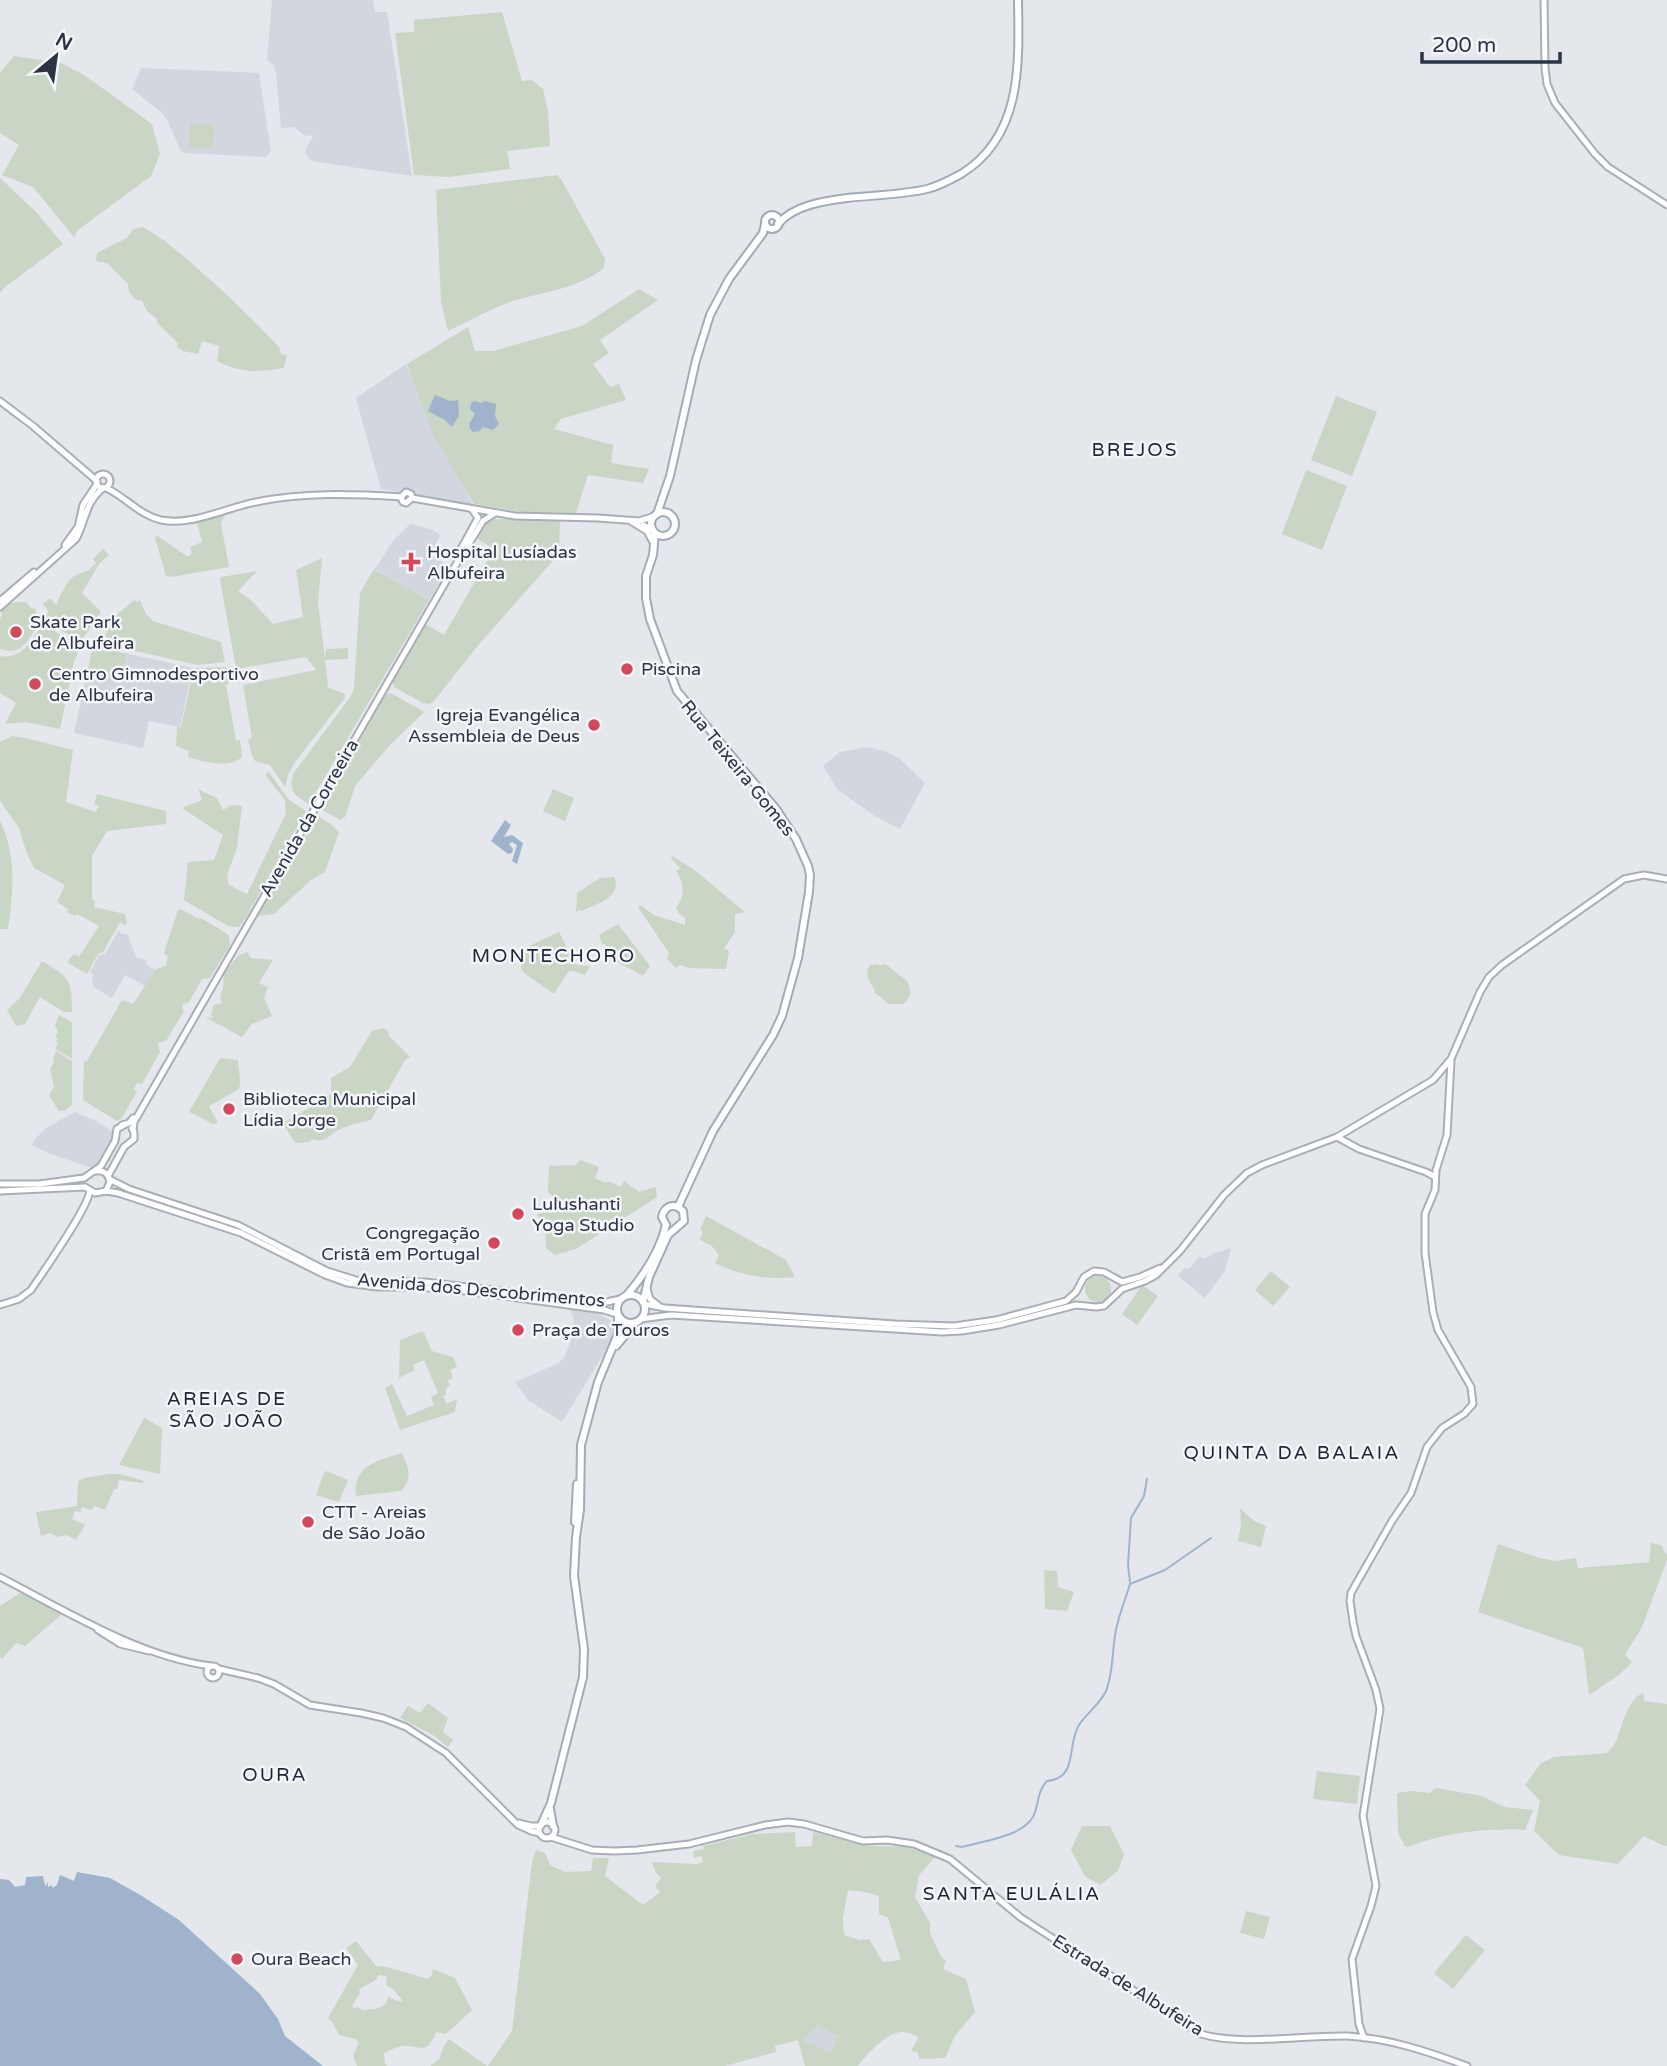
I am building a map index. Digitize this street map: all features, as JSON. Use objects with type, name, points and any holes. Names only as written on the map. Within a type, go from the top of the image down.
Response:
[{"type":"main road","points":[[670,476],[652,524],[654,531],[661,536],[669,535],[675,525],[667,499],[670,476],[696,360],[707,324],[729,279],[763,233],[766,218],[822,201],[928,189],[957,176],[981,159],[1001,131],[1014,97],[1018,69],[1018,0]]},
{"type":"main road","points":[[754,245],[783,218],[800,209]]},
{"type":"main road","points":[[773,215],[777,218],[776,226]]},
{"type":"main road","points":[[765,224],[769,228],[776,226]]},
{"type":"main road","points":[[656,515],[665,512],[672,516]]},
{"type":"main road","name":"Rua Teixeira Gomes","points":[[653,555],[654,531]]},
{"type":"main road","name":"Rua Teixeira Gomes","points":[[669,535],[663,538],[653,555],[646,576],[648,609],[677,691],[784,820],[803,852],[810,875],[798,958],[782,1016],[713,1131],[678,1207]]},
{"type":"main road","points":[[554,1828],[550,1815],[551,1803],[583,1677],[584,1649],[574,1576],[580,1510],[581,1445],[598,1382],[618,1334],[617,1306],[645,1273],[666,1225],[662,1217],[665,1210],[671,1206],[678,1207],[685,1217],[683,1223],[668,1235],[646,1287],[645,1312],[618,1342],[598,1382]]},
{"type":"main road","points":[[666,1225],[676,1228]]},
{"type":"main road","points":[[624,1297],[635,1295],[644,1303]]},
{"type":"main road","points":[[618,1315],[625,1322],[638,1321]]},
{"type":"main road","points":[[540,1828],[551,1803]]},
{"type":"street","points":[[1544,0],[1545,68],[1547,83],[1555,103],[1608,167],[1667,205]]},
{"type":"street","points":[[0,401],[133,507],[152,517],[180,521],[257,502],[351,494],[401,497],[406,503],[412,498],[515,516],[639,521],[656,515]]},
{"type":"street","points":[[107,476],[106,486],[89,505],[76,539],[0,604],[66,545],[78,527],[83,505],[98,480],[107,476]]},
{"type":"street","name":"Avenida da Correeira","points":[[122,1125],[129,1123],[134,1116],[469,536],[478,518],[472,509]]},
{"type":"street","name":"Avenida da Correeira","points":[[134,1130],[134,1122],[452,571],[482,521],[495,513]]},
{"type":"street","points":[[630,521],[654,531]]},
{"type":"street","points":[[630,521],[647,531],[654,544]]},
{"type":"street","points":[[638,1321],[662,1315],[681,1315],[952,1332],[999,1325],[1076,1305],[1104,1306],[1122,1289],[1145,1281],[1166,1266],[1224,1195],[1247,1173],[1338,1137],[1425,1086],[1451,1059],[1485,983],[1503,965],[1624,879],[1644,875],[1667,879]]},
{"type":"street","points":[[1364,2038],[1359,2024],[1352,1959],[1375,1894],[1376,1876],[1363,1816],[1380,1709],[1376,1689],[1356,1636],[1350,1601],[1356,1584],[1411,1493],[1427,1447],[1442,1428],[1464,1414],[1473,1404],[1471,1387],[1438,1330],[1425,1253],[1425,1214],[1435,1190],[1435,1177],[1447,1135],[1451,1059]]},
{"type":"street","points":[[0,1184],[39,1184],[88,1176],[96,1171],[107,1155],[117,1129],[122,1125],[129,1126],[134,1130],[134,1139],[124,1147],[109,1177],[106,1191],[98,1194],[82,1210]]},
{"type":"street","points":[[116,1136],[121,1143],[128,1143]]},
{"type":"street","points":[[1338,1137],[1359,1149],[1435,1177]]},
{"type":"street","points":[[96,1171],[103,1171],[109,1177]]},
{"type":"street","points":[[0,1305],[19,1299],[31,1290],[90,1195],[88,1176]]},
{"type":"street","name":"Avenida dos Descobrimentos","points":[[109,1177],[129,1189],[238,1225],[327,1271],[356,1280],[425,1282],[603,1303],[624,1297]]},
{"type":"street","points":[[0,1191],[89,1189],[98,1194]]},
{"type":"street","name":"Avenida dos Descobrimentos","points":[[106,1191],[118,1192],[229,1228],[347,1283],[370,1287],[466,1291],[604,1310],[618,1315]]},
{"type":"street","points":[[644,1303],[665,1308],[895,1324],[954,1325],[996,1320],[1058,1304],[1072,1296],[1084,1277],[1091,1272],[1100,1271],[1118,1281],[1127,1281],[1166,1266]]},
{"type":"street","points":[[1109,1275],[1115,1283],[1114,1298]]},
{"type":"street","points":[[1080,1285],[1082,1298],[1091,1307]]},
{"type":"street","points":[[646,1287],[653,1302],[665,1308]]},
{"type":"street","points":[[0,1577],[89,1624],[120,1644],[211,1666],[218,1672],[234,1672],[266,1681],[310,1705],[361,1713],[407,1727],[438,1746],[523,1825],[540,1828],[548,1822],[566,1842]]},
{"type":"street","points":[[190,1662],[206,1672],[210,1678],[214,1679],[218,1672]]},
{"type":"street","points":[[206,1672],[211,1666]]},
{"type":"street","name":"Estrada de Albufeira","points":[[540,1828],[544,1838],[551,1837],[603,1851],[689,1844],[788,1822],[863,1840],[898,1840],[950,1859],[1020,1917],[1201,2034],[1224,2038],[1349,2036],[1412,2047],[1467,2066]]},
{"type":"street","points":[[551,1837],[554,1828]]},
{"type":"street","points":[[1349,2036],[1359,2024]]},
{"type":"shaded area","points":[[272,0],[373,0],[375,12],[387,12],[412,176],[311,161],[305,153],[314,135],[305,136],[294,127],[281,128],[276,73],[274,66],[267,60]]},
{"type":"shaded area","points":[[141,68],[259,73],[271,152],[266,157],[181,151],[162,113],[132,89]]},
{"type":"shaded area","points":[[406,364],[473,505],[381,489],[356,398]]},
{"type":"shaded area","name":"Hospital Lusíadas Albufeira","points":[[410,524],[439,533],[430,555],[449,566],[429,600],[375,569],[393,541]]},
{"type":"shaded area","points":[[93,646],[193,668],[180,727],[149,721],[143,748],[74,733]]},
{"type":"shaded area","points":[[867,747],[888,752],[901,760],[925,783],[900,829],[875,816],[838,790],[823,766],[840,752]]},
{"type":"shaded area","points":[[119,930],[120,933],[128,935],[136,957],[147,960],[145,964],[155,970],[145,986],[125,975],[112,998],[94,987],[94,975],[90,972],[99,955],[105,954]]},
{"type":"shaded area","points":[[75,1112],[112,1131],[113,1139],[101,1161],[92,1168],[32,1145],[46,1128]]},
{"type":"shaded area","points":[[1231,1248],[1225,1271],[1205,1298],[1178,1276],[1184,1268],[1189,1269],[1200,1256],[1204,1259]]},
{"type":"shaded area","points":[[570,1310],[600,1315],[611,1321],[615,1330],[606,1350],[562,1422],[528,1400],[515,1382],[559,1363],[565,1356],[574,1319]]},
{"type":"shaded area","points":[[817,2024],[838,2036],[831,2052],[802,2041]]},
{"type":"green space","points":[[502,12],[522,81],[532,80],[543,89],[548,112],[550,146],[507,151],[510,169],[449,177],[414,175],[395,33],[414,32],[414,20]]},
{"type":"green space","points":[[14,56],[61,63],[84,75],[152,124],[160,154],[151,176],[78,230],[74,237],[33,187],[2,175],[19,145],[0,133],[0,73]]},
{"type":"green space","points":[[190,124],[214,125],[213,148],[189,147]]},
{"type":"green space","points":[[557,175],[605,259],[604,268],[582,281],[507,303],[448,331],[441,302],[436,190]]},
{"type":"green space","points":[[0,178],[37,213],[63,244],[0,293]]},
{"type":"green space","points":[[142,227],[187,259],[257,324],[279,347],[281,354],[287,355],[284,368],[258,371],[235,368],[217,361],[219,346],[202,341],[198,354],[177,347],[178,343],[157,323],[157,319],[147,311],[142,301],[135,299],[129,292],[128,284],[107,263],[96,261],[97,253],[127,238],[133,229]]},
{"type":"green space","points":[[639,289],[658,300],[600,340],[609,353],[593,364],[610,387],[619,384],[626,400],[561,419],[554,429],[613,445],[611,463],[649,469],[643,483],[588,475],[576,513],[522,512],[474,504],[433,434],[407,364],[468,327],[475,351],[493,351],[582,326]]},
{"type":"green space","points":[[1336,396],[1377,412],[1352,476],[1311,460]]},
{"type":"green space","points":[[1306,470],[1347,486],[1322,550],[1282,534]]},
{"type":"green space","points":[[225,514],[221,524],[229,567],[166,576],[156,535],[188,557],[192,553],[190,547],[202,542],[197,523]]},
{"type":"green space","points":[[492,519],[560,520],[559,554],[480,643],[434,701],[430,704],[423,703],[394,687],[392,680],[425,624],[444,635],[494,549],[476,538],[484,523]]},
{"type":"green space","points":[[103,549],[109,555],[99,564],[82,593],[101,612],[81,641],[57,628],[45,616],[49,612],[43,604],[50,598],[56,605],[69,580],[93,566],[96,563],[93,559]]},
{"type":"green space","points":[[322,558],[318,603],[325,659],[326,649],[348,648],[348,659],[325,660],[327,687],[345,694],[345,698],[295,762],[285,787],[270,765],[255,761],[252,756],[248,739],[252,738],[243,685],[316,670],[306,657],[236,669],[220,579],[257,571],[238,591],[251,600],[273,624],[303,617],[296,570]]},
{"type":"green space","points":[[374,569],[429,600],[309,804],[294,793],[293,774],[351,696],[354,688],[360,593]]},
{"type":"green space","points":[[134,600],[140,600],[146,614],[153,621],[221,642],[225,662],[198,665],[100,643],[114,621],[112,619]]},
{"type":"green space","name":"Skate Park de Albufeira","points":[[26,602],[34,608],[38,616],[35,630],[17,650],[0,649],[0,611],[9,603]]},
{"type":"green space","name":"Centro Gimnodesportivo de Albufeira","points":[[44,622],[61,636],[81,644],[74,662],[60,729],[25,722],[5,724],[16,703],[0,693],[0,656],[15,655],[21,651]]},
{"type":"green space","points":[[93,646],[126,654],[121,677],[88,670]]},
{"type":"green space","points":[[226,667],[229,683],[226,685],[236,740],[240,740],[242,757],[223,764],[188,757],[189,751],[176,746],[177,727],[181,727],[194,668]]},
{"type":"green space","points":[[391,693],[424,712],[390,745],[355,786],[345,817],[340,820],[322,810],[384,695]]},
{"type":"green space","points":[[12,736],[73,750],[66,802],[96,812],[99,806],[94,804],[97,794],[166,811],[166,824],[107,831],[92,856],[94,907],[125,914],[127,923],[125,925],[120,922],[87,974],[68,963],[74,954],[79,957],[99,926],[77,914],[75,916],[67,912],[68,909],[57,902],[65,885],[34,868],[19,828],[0,801],[0,742]]},
{"type":"green space","points":[[269,772],[288,799],[306,811],[245,919],[239,927],[228,926],[184,900],[188,862],[214,860],[223,835],[182,808],[202,800],[198,789],[217,798],[223,810],[231,805],[242,806],[237,848],[227,875],[229,885],[247,894],[286,813],[285,800],[265,775]]},
{"type":"green space","points":[[553,789],[574,798],[565,821],[543,811]]},
{"type":"green space","points":[[318,816],[339,832],[325,872],[311,880],[274,914],[257,916]]},
{"type":"green space","points":[[0,821],[11,860],[12,888],[8,929],[0,929]]},
{"type":"green space","points":[[672,856],[696,871],[745,912],[735,914],[735,932],[724,948],[729,951],[726,969],[689,968],[680,965],[676,968],[667,959],[669,953],[638,907],[640,905],[654,915],[685,925],[685,918],[676,908],[683,890],[676,871],[680,868]]},
{"type":"green space","points":[[614,877],[616,884],[612,895],[576,913],[577,893],[600,878]]},
{"type":"green space","points":[[181,909],[226,933],[230,945],[210,978],[202,979],[189,1002],[183,1004],[184,1011],[166,1041],[158,1043],[160,1052],[142,1084],[137,1083],[134,1089],[137,1092],[121,1119],[117,1121],[83,1100],[84,1061],[87,1061],[122,1000],[133,1004],[156,969],[166,966],[168,957],[164,953],[178,910]]},
{"type":"green space","points":[[618,924],[650,966],[643,976],[604,955],[608,951],[599,935]]},
{"type":"green space","points":[[559,932],[576,965],[590,966],[585,975],[568,972],[554,994],[524,973],[518,962],[529,946]]},
{"type":"green space","points":[[247,952],[251,958],[273,960],[259,983],[268,987],[264,998],[272,1016],[252,1024],[242,1037],[205,1017],[213,1018],[211,1014],[214,1005],[222,1003],[220,997],[224,974],[238,956]]},
{"type":"green space","points":[[42,961],[68,981],[72,1012],[64,1012],[40,997],[25,1024],[16,1026],[7,1010],[20,998]]},
{"type":"green space","points":[[870,965],[887,965],[908,982],[911,994],[904,1004],[889,1004],[874,992],[867,971]]},
{"type":"green space","points":[[59,1015],[72,1022],[72,1059],[55,1049],[58,1032],[55,1025]]},
{"type":"green space","points":[[383,1028],[410,1057],[405,1060],[371,1120],[346,1127],[322,1140],[295,1143],[283,1123],[328,1097],[331,1093],[331,1078],[350,1067],[372,1031]]},
{"type":"green space","points":[[56,1051],[72,1061],[72,1105],[64,1111],[59,1111],[49,1095],[54,1087],[50,1069]]},
{"type":"green space","points":[[220,1058],[238,1060],[240,1086],[209,1106],[218,1123],[213,1124],[189,1112]]},
{"type":"green space","points":[[580,1160],[599,1167],[595,1178],[621,1187],[624,1181],[639,1192],[656,1187],[657,1197],[576,1249],[555,1255],[546,1248],[545,1230],[537,1214],[554,1210],[553,1197],[548,1192],[549,1166],[576,1165]]},
{"type":"green space","points":[[706,1216],[786,1260],[795,1277],[754,1276],[715,1263],[719,1255],[711,1245],[700,1240],[703,1232],[700,1230]]},
{"type":"green space","points":[[1271,1271],[1290,1287],[1273,1306],[1255,1290]]},
{"type":"green space","points":[[1098,1276],[1107,1280],[1111,1289],[1107,1298],[1098,1302],[1089,1298],[1085,1289],[1089,1280]]},
{"type":"green space","points":[[1142,1285],[1158,1296],[1137,1325],[1122,1314]]},
{"type":"green space","points":[[423,1331],[432,1351],[453,1357],[457,1367],[450,1370],[453,1378],[448,1380],[450,1386],[446,1388],[446,1395],[443,1396],[447,1404],[457,1399],[455,1412],[400,1430],[385,1388],[392,1384],[407,1416],[434,1405],[431,1397],[438,1393],[424,1360],[413,1365],[415,1370],[399,1378],[400,1340]]},
{"type":"green space","points":[[144,1418],[162,1428],[160,1474],[119,1465]]},
{"type":"green space","points":[[402,1453],[409,1477],[401,1491],[356,1496],[358,1477],[362,1471],[376,1462]]},
{"type":"green space","points":[[326,1471],[348,1480],[339,1502],[316,1495]]},
{"type":"green space","points":[[120,1474],[144,1481],[119,1480],[105,1510],[95,1506],[91,1510],[82,1507],[81,1512],[75,1511],[72,1519],[85,1525],[76,1540],[66,1535],[58,1537],[50,1533],[41,1536],[36,1512],[77,1506],[78,1481]]},
{"type":"green space","points":[[1240,1508],[1254,1521],[1266,1526],[1261,1547],[1238,1541]]},
{"type":"green space","points":[[1651,1543],[1661,1545],[1667,1560],[1642,1627],[1625,1655],[1632,1662],[1619,1675],[1589,1695],[1583,1648],[1478,1612],[1498,1544],[1555,1561],[1576,1558],[1578,1568],[1649,1562]]},
{"type":"green space","points":[[1044,1570],[1057,1571],[1058,1587],[1074,1592],[1067,1611],[1045,1609]]},
{"type":"green space","points":[[22,1592],[62,1614],[25,1646],[16,1643],[2,1659],[0,1606]]},
{"type":"green space","points":[[1643,1693],[1644,1701],[1667,1704],[1667,1846],[1644,1836],[1618,1864],[1559,1855],[1534,1831],[1540,1801],[1525,1785],[1541,1763],[1554,1757],[1607,1753],[1616,1741],[1629,1707]]},
{"type":"green space","points":[[428,1703],[448,1718],[443,1732],[453,1740],[448,1747],[433,1735],[400,1718],[408,1706],[420,1713]]},
{"type":"green space","points":[[1317,1771],[1360,1776],[1357,1804],[1313,1799]]},
{"type":"green space","points":[[1436,1788],[1482,1796],[1504,1807],[1533,1810],[1525,1830],[1466,1832],[1405,1846],[1398,1833],[1397,1793],[1429,1793]]},
{"type":"green space","points":[[1082,1826],[1110,1826],[1124,1854],[1118,1871],[1100,1885],[1085,1876],[1071,1850]]},
{"type":"green space","points":[[795,1832],[796,1847],[812,1846],[813,1832],[869,1846],[906,1847],[936,1856],[919,1875],[915,1897],[930,1923],[930,1933],[942,1958],[946,1960],[943,1969],[966,1979],[975,2012],[955,2036],[945,2058],[919,2059],[918,2052],[911,2051],[919,2037],[897,2032],[872,2050],[858,2066],[805,2066],[798,2040],[775,2046],[776,2052],[725,2066],[488,2066],[512,2031],[532,1862],[536,1850],[545,1853],[550,1865],[565,1872],[591,1871],[593,1858],[609,1858],[605,1876],[643,1905],[660,1892],[655,1886],[661,1878],[652,1862],[697,1864],[703,1862],[702,1856],[694,1858],[693,1851],[753,1834]],"holes":[[[848,1890],[879,1896],[879,1914],[888,1918],[901,1960],[883,1962],[869,1939],[860,1940],[844,1935],[843,1918]],[[817,2025],[838,2036],[831,2052],[803,2041]]]},
{"type":"green space","points":[[1246,1911],[1270,1917],[1264,1939],[1240,1933]]},
{"type":"green space","points":[[1466,1935],[1485,1950],[1453,1989],[1434,1973]]},
{"type":"green space","points":[[356,1941],[376,1966],[428,1979],[433,1969],[455,1978],[472,2010],[446,2034],[436,2032],[425,2047],[399,2047],[384,2053],[386,2066],[357,2066],[353,2056],[359,2042],[339,2035],[328,2018],[358,1965],[346,1948]],"holes":[[[380,1975],[386,1976],[387,1986],[393,1989],[401,2002],[388,1997],[385,2004],[379,2008],[354,2009],[352,2006],[360,1993],[359,1989],[378,1979],[376,1977]]]},
{"type":"green space","points":[[449,2039],[487,2066],[430,2066],[439,2059]]},
{"type":"water","points":[[435,395],[450,401],[458,400],[459,416],[452,427],[428,411]]},
{"type":"water","points":[[485,401],[496,404],[495,416],[499,424],[493,430],[483,427],[480,431],[473,432],[469,424],[475,414],[470,409],[471,403]]},
{"type":"water","points":[[505,820],[511,825],[504,837],[512,835],[523,843],[517,864],[512,861],[517,845],[512,842],[509,844],[513,849],[512,853],[508,854],[491,841]]},
{"type":"water","points":[[77,1872],[110,1878],[179,1920],[260,1994],[278,2019],[285,2036],[323,2066],[0,2066],[0,1879],[9,1880],[15,1887],[25,1885],[26,1877],[43,1876],[45,1885],[48,1882],[48,1887],[52,1885],[52,1888],[57,1885],[60,1875],[74,1881]]},
{"type":"waterway","points":[[1130,1582],[1128,1565],[1131,1518],[1144,1496],[1147,1479]]},
{"type":"waterway","points":[[956,1846],[962,1847],[1011,1834],[1033,1817],[1044,1785],[1064,1774],[1079,1725],[1106,1691],[1116,1630],[1130,1584],[1165,1570],[1211,1538]]},
{"type":"place","name":"Hospital Lusíadas Albufeira","points":[[411,562]]},
{"type":"place","name":"Skate Park de Albufeira","points":[[16,632]]},
{"type":"place","name":"Piscina","points":[[627,669]]},
{"type":"place","name":"Centro Gimnodesportivo de Albufeira","points":[[35,684]]},
{"type":"place","name":"Igreja Evangélica Assembleia de Deus","points":[[594,725]]},
{"type":"place","name":"Biblioteca Municipal Lídia Jorge","points":[[229,1109]]},
{"type":"place","name":"Lulushanti Yoga Studio","points":[[518,1214]]},
{"type":"place","name":"Congregação Cristã em Portugal","points":[[494,1243]]},
{"type":"place","name":"Praça de Touros","points":[[518,1330]]},
{"type":"place","name":"CTT - Areias de São João","points":[[308,1522]]},
{"type":"place","name":"Oura Beach","points":[[237,1959]]},
{"type":"district","name":"BREJOS","points":[[1135,449]]},
{"type":"district","name":"MONTECHORO","points":[[554,955]]},
{"type":"district","name":"AREIAS DE SÃO JOÃO","points":[[227,1409]]},
{"type":"district","name":"QUINTA DA BALAIA","points":[[1292,1452]]},
{"type":"district","name":"OURA","points":[[275,1774]]},
{"type":"district","name":"SANTA EULÁLIA","points":[[1012,1893]]}]
